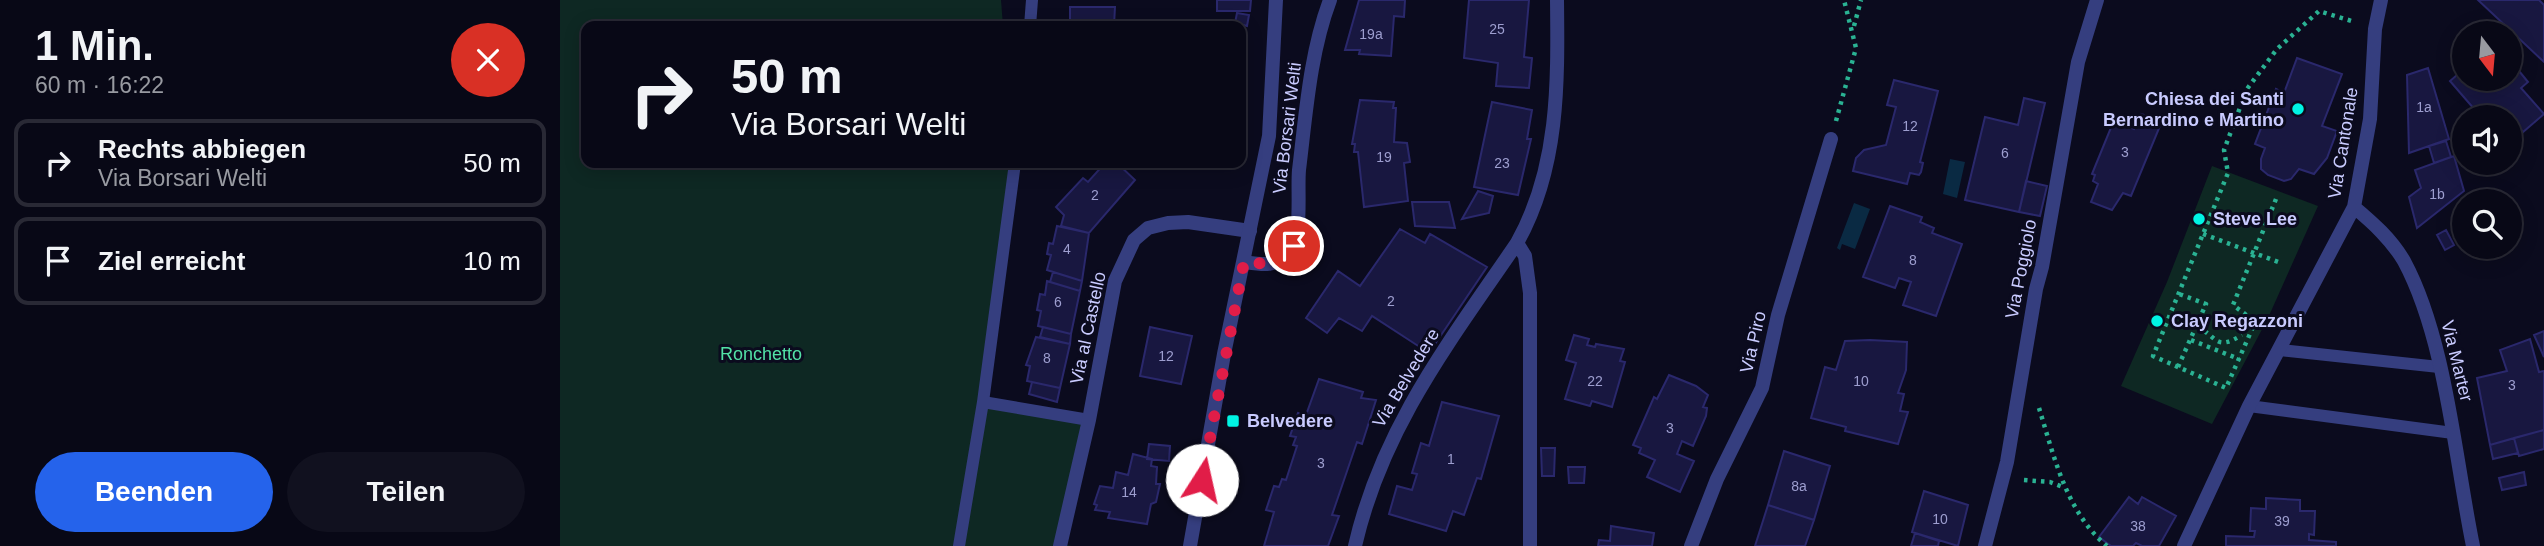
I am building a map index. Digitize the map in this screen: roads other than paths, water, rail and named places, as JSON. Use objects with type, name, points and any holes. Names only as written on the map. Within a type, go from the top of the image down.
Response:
[{"type":"street","points":[[1190,546],[1272,113],[1276,0]]},
{"type":"street","name":"Via Borsari Welti","points":[[1244,262],[1275,263],[1290,254],[1294,246],[1297,234],[1299,173],[1319,30],[1330,0]]},
{"type":"street","points":[[1530,546],[1530,293],[1525,256],[1517,243],[1538,202],[1552,135],[1556,0]]},
{"type":"street","name":"Via Poggiolo","points":[[1985,546],[2007,462],[2078,62],[2097,0]]},
{"type":"street","name":"Via Cantonale","points":[[2184,546],[2249,406],[2354,207],[2370,119],[2375,29],[2381,0]]},
{"type":"street","name":"Via Piro","points":[[1692,546],[1717,479],[1762,388],[1778,315],[1831,139]]},
{"type":"street","name":"Via Marter","points":[[2354,207],[2382,230],[2404,261],[2427,318],[2453,433],[2473,546]]},
{"type":"street","name":"Via al Castello","points":[[1060,546],[1089,420],[1115,281],[1134,240],[1148,228],[1168,223],[1188,222],[1250,231]]},
{"type":"street","name":"Via Belvedere","points":[[1355,546],[1371,485],[1418,387],[1517,243]]},
{"type":"lane","points":[[1030,21],[1032,0]]},
{"type":"lane","points":[[958,546],[983,402],[1014,168]]},
{"type":"lane","points":[[2280,350],[2439,367]]},
{"type":"lane","points":[[983,402],[1089,420]]},
{"type":"lane","points":[[2249,406],[2453,433]]},
{"type":"water","points":[[1950,159],[1965,162],[1957,198],[1943,194]]},
{"type":"water","points":[[1854,203],[1870,209],[1855,249],[1842,244],[1840,250],[1837,248]]},
{"type":"place","name":"Chiesa dei Santi Bernardino e Martino","points":[[2298,109]]},
{"type":"place","name":"Steve Lee","points":[[2199,219]]},
{"type":"place","name":"Clay Regazzoni","points":[[2157,321]]},
{"type":"place","name":"Belvedere","points":[[1233,421]]},
{"type":"park label","name":"Ronchetto","points":[[761,354]]}]
